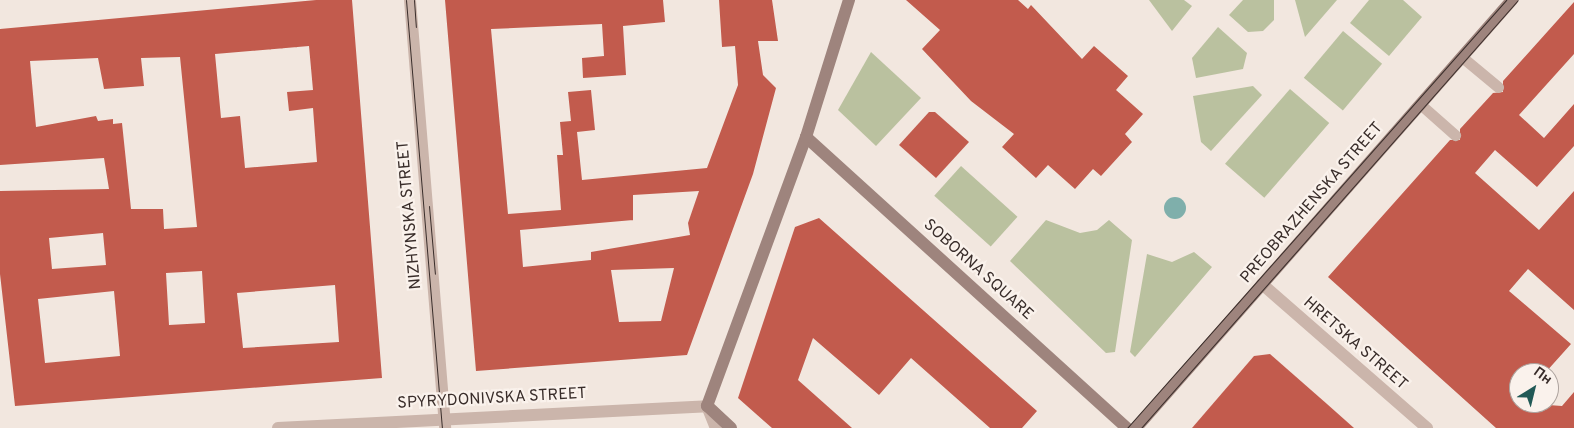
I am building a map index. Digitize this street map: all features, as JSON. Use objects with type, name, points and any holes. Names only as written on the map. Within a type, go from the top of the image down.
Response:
[{"type":"street","name":"NIZHYNSKA STREET","points":[[410,0],[444,422]]},
{"type":"street","points":[[716,428],[707,406],[806,136],[849,0]]},
{"type":"street","name":"PREOBRAZHENSKA STREET","points":[[1136,428],[1512,0]]},
{"type":"street","name":"SOBORNA SQUARE","points":[[806,136],[1128,428]]},
{"type":"street","name":"HRETSKA STREET","points":[[1262,284],[1427,428]]},
{"type":"street","name":"SPYRYDONIVSKA STREET","points":[[278,428],[444,422],[707,406]]},
{"type":"street","points":[[707,406],[731,428]]},
{"type":"lane","points":[[1462,57],[1498,87]]},
{"type":"lane","points":[[1420,104],[1455,135]]},
{"type":"green space","points":[[1149,0],[1184,0],[1192,6],[1172,31]]},
{"type":"green space","points":[[1243,0],[1274,0],[1274,20],[1263,31],[1248,32],[1229,15]]},
{"type":"green space","points":[[1295,0],[1337,0],[1305,37]]},
{"type":"green space","points":[[1369,0],[1403,0],[1422,17],[1389,56],[1350,23]]},
{"type":"green space","points":[[1218,27],[1247,53],[1243,69],[1196,78],[1192,58]]},
{"type":"green space","points":[[1343,31],[1382,64],[1343,111],[1304,78]]},
{"type":"green space","points":[[871,52],[921,98],[876,146],[838,110]]},
{"type":"green space","points":[[1253,86],[1262,95],[1211,151],[1201,142],[1193,96]]},
{"type":"green space","points":[[1290,89],[1329,123],[1264,198],[1225,164]]},
{"type":"green space","points":[[961,166],[1017,217],[991,247],[934,196]]},
{"type":"green space","points":[[1046,220],[1080,233],[1097,230],[1109,220],[1132,240],[1115,352],[1106,353],[1010,261]]},
{"type":"green space","points":[[1194,252],[1212,267],[1135,357],[1130,352],[1147,254],[1172,262]]},
{"type":"water","points":[[1175,197],[1183,200],[1186,208],[1183,216],[1175,219],[1167,216],[1164,208],[1167,200]]},
{"type":"building","points":[[316,0],[352,0],[382,378],[15,406],[0,274],[0,191],[109,189],[104,158],[0,165],[0,29]],"holes":[[[309,46],[313,90],[287,92],[289,111],[313,108],[317,162],[245,168],[240,116],[221,118],[215,54]],[[180,57],[197,227],[164,229],[163,209],[131,209],[122,123],[113,124],[113,119],[98,121],[96,116],[36,127],[30,61],[98,58],[104,89],[144,86],[141,58]],[[103,233],[106,265],[52,269],[49,238]],[[202,271],[205,323],[169,325],[166,273]],[[335,285],[339,342],[243,348],[237,293]],[[114,291],[120,356],[45,363],[38,299]]]},
{"type":"building","points":[[445,0],[663,0],[665,22],[623,26],[626,75],[583,78],[582,58],[604,56],[602,24],[491,29],[508,214],[561,210],[557,155],[563,155],[560,122],[571,121],[568,92],[591,90],[595,130],[577,132],[582,180],[707,168],[738,85],[735,46],[722,47],[719,0],[772,0],[778,41],[758,41],[763,75],[776,88],[753,174],[687,355],[476,371]],"holes":[[[699,191],[688,223],[690,235],[591,252],[591,260],[523,267],[520,230],[633,220],[633,195]],[[674,268],[661,321],[619,322],[611,270]]]},
{"type":"building","points":[[906,0],[1018,0],[1028,9],[1031,5],[1082,59],[1094,46],[1128,76],[1116,90],[1143,114],[1125,134],[1132,142],[1101,176],[1093,169],[1075,189],[1048,165],[1036,178],[1002,147],[1014,134],[971,101],[922,49],[940,30]]},
{"type":"building","points":[[1574,2],[1574,54],[1519,115],[1544,138],[1574,104],[1574,146],[1537,187],[1495,150],[1475,173],[1539,230],[1574,191],[1574,310],[1528,269],[1509,291],[1571,344],[1554,363],[1509,363],[1509,413],[1559,413],[1559,406],[1562,406],[1574,392],[1574,428],[1496,428],[1328,277],[1450,140],[1460,140],[1460,129],[1493,93],[1503,92],[1503,81]]},
{"type":"building","points":[[929,112],[935,112],[969,142],[936,178],[899,145]]},
{"type":"building","points":[[819,218],[1037,411],[1022,428],[990,428],[911,358],[879,395],[813,338],[798,380],[852,428],[772,428],[738,398],[795,227]]},
{"type":"building","points":[[1270,354],[1354,428],[1192,428],[1254,356]]},
{"type":"tram line","points":[[406,0],[442,428]]},
{"type":"tram line","points":[[414,0],[416,27]]},
{"type":"tram line","points":[[1127,428],[1506,0]]},
{"type":"tram line","points":[[1141,428],[1518,0]]},
{"type":"tram line","points":[[429,206],[435,274]]}]
